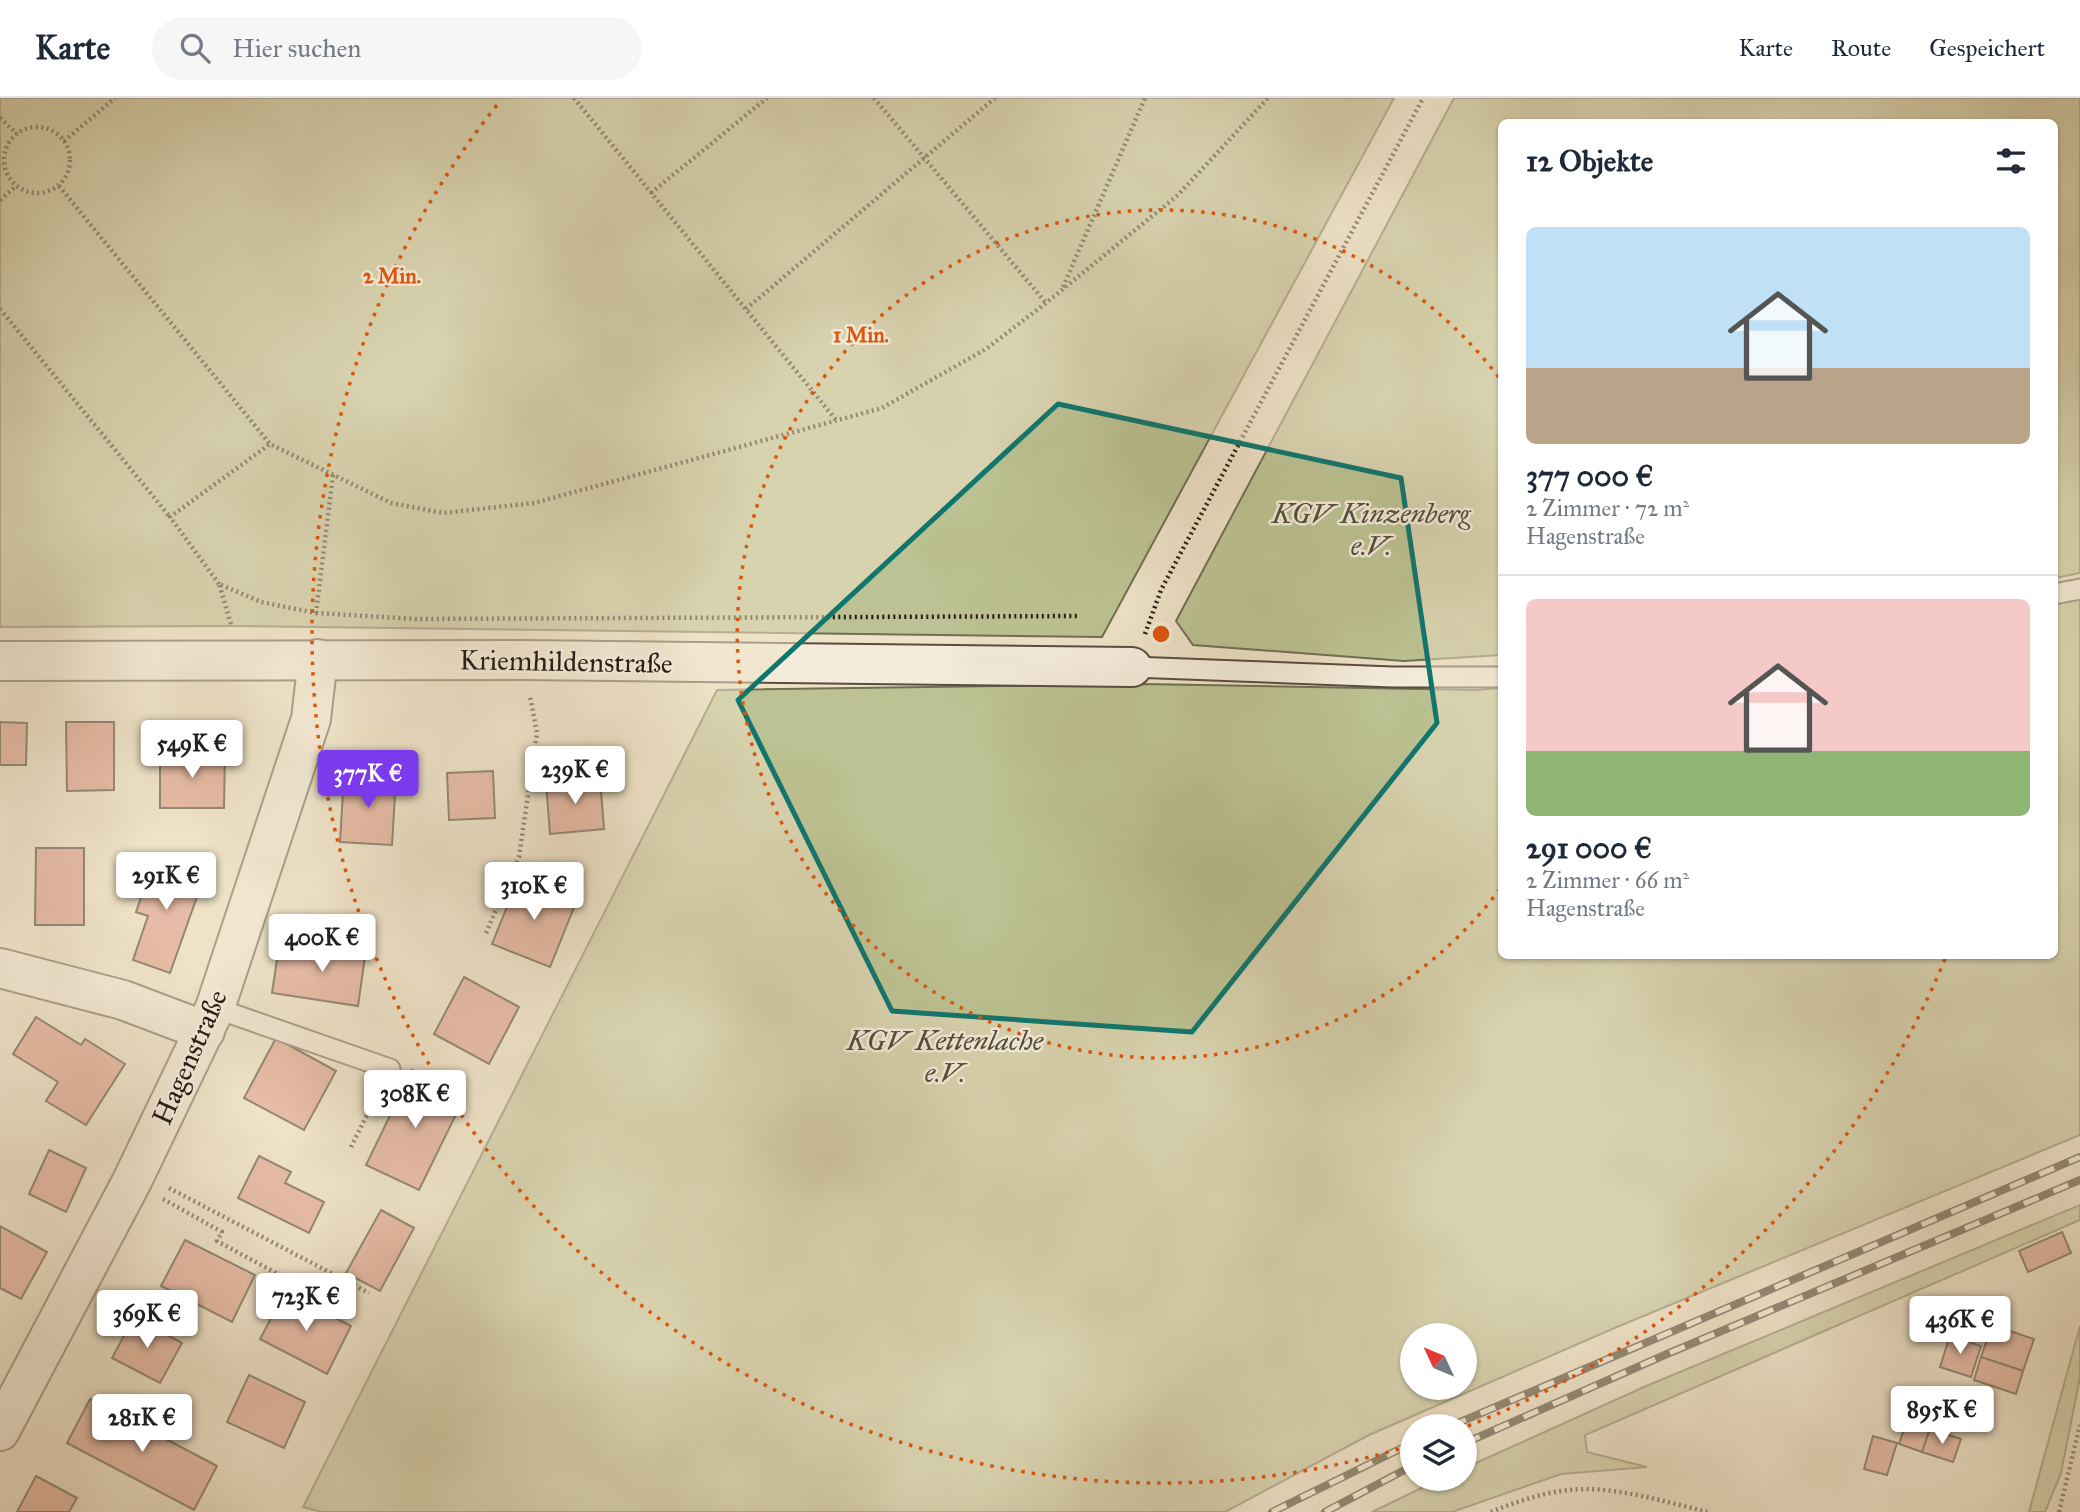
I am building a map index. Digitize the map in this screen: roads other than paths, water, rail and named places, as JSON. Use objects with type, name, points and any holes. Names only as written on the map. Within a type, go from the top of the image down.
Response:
[{"type":"street","name":"Hagenstraße","points":[[0,1431],[134,1176],[210,1019],[311,719],[318,659]]},
{"type":"street","name":"Kriemhildenstraße","points":[[0,661],[524,660],[1132,667]]},
{"type":"street","points":[[0,968],[210,1019]]},
{"type":"lane","points":[[2058,593],[2080,589]]},
{"type":"lane","points":[[1132,667],[1393,677],[1498,677]]},
{"type":"lane","points":[[210,1019],[390,1069]]},
{"type":"railway","points":[[1477,1415],[2080,1157]]},
{"type":"railway","points":[[1477,1438],[1667,1354],[2080,1180]]},
{"type":"railway","points":[[1272,1512],[1400,1449]]},
{"type":"railway","points":[[1325,1512],[1400,1472]]},
{"type":"park label","name":"KGV Kinzenberg e.V.","points":[[1371,529]]},
{"type":"park label","name":"KGV Kettenlache e.V.","points":[[945,1056]]}]
